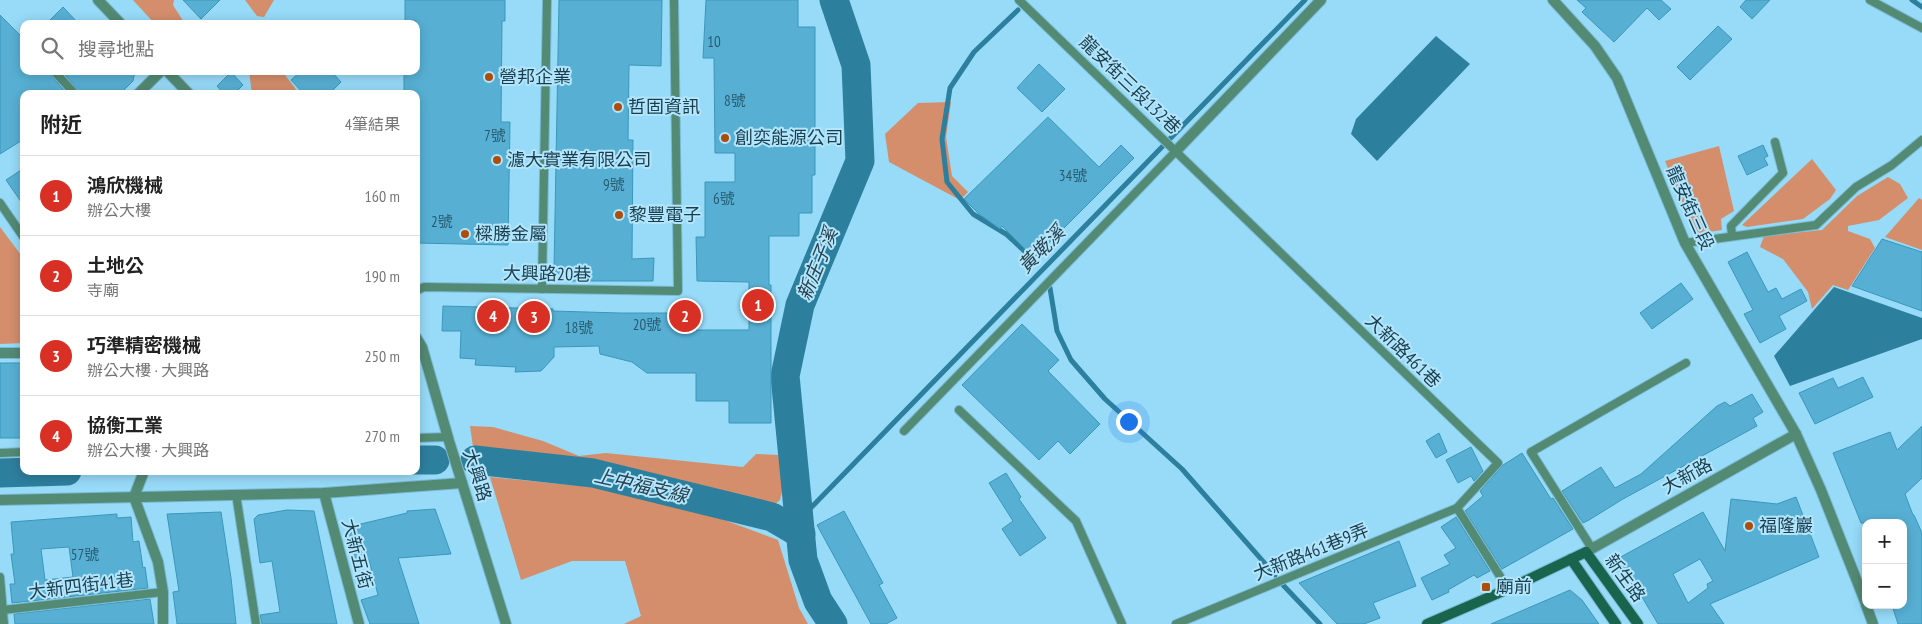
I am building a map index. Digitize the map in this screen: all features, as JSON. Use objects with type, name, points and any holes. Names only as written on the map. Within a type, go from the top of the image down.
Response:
[{"type":"main road","name":"大新路","points":[[1427,624],[1508,589],[1588,550]]},
{"type":"main road","name":"新生路","points":[[1588,550],[1638,624]]},
{"type":"main road","name":"新生路","points":[[1571,559],[1616,624]]},
{"type":"street","points":[[98,0],[117,20]]},
{"type":"street","name":"龍安街三段132巷","points":[[1176,151],[1321,0]]},
{"type":"street","name":"龍安街三段","points":[[1553,0],[1595,46],[1617,78],[1685,243],[1796,434]]},
{"type":"street","points":[[142,90],[157,75]]},
{"type":"street","points":[[171,75],[185,90]]},
{"type":"street","name":"大興路","points":[[420,350],[506,624]]},
{"type":"street","points":[[0,353],[20,353]]},
{"type":"street","points":[[1796,434],[1821,490],[1862,595]]},
{"type":"street","name":"大新路","points":[[1588,550],[1796,434]]},
{"type":"street","points":[[142,475],[134,497],[158,562],[163,592],[163,624]]},
{"type":"street","points":[[0,500],[324,493],[462,483]]},
{"type":"street","name":"大新五街","points":[[324,493],[359,624]]},
{"type":"street","points":[[1868,609],[1874,624]]},
{"type":"lane","points":[[542,289],[547,0]]},
{"type":"lane","name":"大興路20巷","points":[[420,289],[424,287],[678,291],[674,0]]},
{"type":"lane","name":"龍安街三段132巷","points":[[1019,0],[1176,151]]},
{"type":"lane","points":[[1870,0],[1922,28]]},
{"type":"lane","points":[[58,75],[71,90]]},
{"type":"lane","points":[[1685,243],[1732,235],[1816,225],[1856,187],[1892,165],[1922,140]]},
{"type":"lane","points":[[1732,235],[1731,226],[1782,173],[1775,142]]},
{"type":"lane","points":[[904,431],[1176,151]]},
{"type":"lane","name":"大新路461巷","points":[[1176,151],[1498,464],[1457,508]]},
{"type":"lane","points":[[0,203],[20,232]]},
{"type":"lane","points":[[1588,550],[1531,452],[1686,363]]},
{"type":"lane","points":[[959,410],[1076,521],[1122,624]]},
{"type":"lane","points":[[420,438],[448,437]]},
{"type":"lane","points":[[0,453],[20,452]]},
{"type":"lane","points":[[236,494],[256,624]]},
{"type":"lane","points":[[1457,508],[1508,589]]},
{"type":"lane","name":"大新路461巷9弄","points":[[1176,624],[1457,508]]},
{"type":"lane","points":[[0,577],[4,624]]},
{"type":"lane","name":"大新四街41巷","points":[[2,608],[163,592]]},
{"type":"shaded area","points":[[133,0],[174,0],[173,5],[182,20],[151,20]]},
{"type":"shaded area","points":[[245,0],[274,0],[264,17],[257,16]]},
{"type":"shaded area","points":[[250,75],[285,75],[296,90],[251,90]]},
{"type":"shaded area","points":[[951,102],[946,137],[952,176],[968,192],[960,200],[889,162],[885,134],[918,103]]},
{"type":"shaded area","points":[[1719,146],[1734,211],[1721,219],[1722,230],[1695,234],[1665,161]]},
{"type":"shaded area","points":[[1812,159],[1836,190],[1830,199],[1803,219],[1747,227],[1742,225]]},
{"type":"shaded area","points":[[1888,177],[1900,184],[1908,198],[1879,220],[1848,226],[1848,231],[1870,239],[1875,248],[1848,290],[1833,285],[1812,309],[1808,292],[1783,259],[1760,247],[1764,236],[1822,230],[1857,196]]},
{"type":"shaded area","points":[[1919,198],[1922,200],[1922,250],[1885,237]]},
{"type":"shaded area","points":[[0,227],[20,254],[20,343],[0,344]]},
{"type":"shaded area","points":[[470,426],[493,427],[543,441],[579,456],[606,453],[743,467],[756,454],[779,455],[785,478],[780,500],[768,510],[655,480],[598,469],[508,456],[473,447]]},
{"type":"shaded area","points":[[490,477],[611,489],[703,512],[778,540],[799,608],[808,624],[624,624],[641,616],[625,561],[572,561],[521,580]]},
{"type":"water","points":[[1436,36],[1470,64],[1377,161],[1351,134],[1356,119]]},
{"type":"water","points":[[1834,287],[1922,318],[1922,339],[1790,386],[1774,356]]},
{"type":"building","points":[[183,0],[220,0],[201,19]]},
{"type":"building","points":[[405,0],[505,0],[505,21],[502,21],[501,122],[510,122],[508,245],[420,243],[420,90],[404,90],[404,75],[420,75],[420,20],[405,20]]},
{"type":"building","points":[[559,0],[662,0],[661,66],[629,65],[628,140],[633,140],[632,259],[654,258],[653,281],[567,281],[554,270]]},
{"type":"building","points":[[706,0],[798,0],[798,27],[815,27],[815,175],[812,175],[812,213],[799,213],[799,236],[769,236],[771,423],[729,423],[729,401],[696,401],[696,373],[647,373],[632,362],[600,354],[599,346],[554,347],[554,357],[541,371],[515,372],[516,367],[475,365],[476,359],[460,358],[461,331],[442,331],[443,306],[620,313],[676,313],[676,311],[689,311],[689,330],[749,330],[749,282],[697,281],[696,237],[705,237],[705,182],[735,182],[735,153],[715,153],[714,58],[703,58]]},
{"type":"building","points":[[1577,0],[1661,0],[1671,9],[1659,20],[1647,8],[1614,42],[1582,12],[1586,8]]},
{"type":"building","points":[[1746,0],[1770,0],[1752,19],[1740,7]]},
{"type":"building","points":[[63,7],[75,20],[50,20]]},
{"type":"building","points":[[0,15],[20,35],[20,75],[51,75],[64,90],[20,90],[20,142],[0,154]]},
{"type":"building","points":[[1718,26],[1732,39],[1690,80],[1677,67]]},
{"type":"building","points":[[1039,64],[1065,89],[1042,112],[1017,88]]},
{"type":"building","points":[[65,75],[134,75],[133,81],[124,90],[78,90]]},
{"type":"building","points":[[228,75],[234,75],[243,85],[238,90],[220,90],[217,86]]},
{"type":"building","points":[[297,75],[335,75],[341,82],[333,90],[300,90],[291,80]]},
{"type":"building","points":[[1048,117],[1099,167],[1121,145],[1134,158],[1034,258],[1002,226],[1000,229],[979,214],[964,199]]},
{"type":"building","points":[[1763,145],[1768,156],[1764,158],[1768,165],[1747,175],[1738,156]]},
{"type":"building","points":[[20,171],[20,200],[6,180]]},
{"type":"building","points":[[1882,239],[1922,252],[1922,311],[1852,286]]},
{"type":"building","points":[[1747,252],[1768,292],[1776,288],[1782,299],[1801,289],[1807,301],[1779,316],[1786,329],[1760,343],[1744,314],[1753,310],[1728,262]]},
{"type":"building","points":[[1681,283],[1693,299],[1652,329],[1640,313]]},
{"type":"building","points":[[1022,324],[1059,360],[1048,371],[1100,424],[1070,454],[1058,441],[1039,460],[962,385]]},
{"type":"building","points":[[0,363],[20,363],[20,438],[0,438]]},
{"type":"building","points":[[1863,377],[1873,397],[1815,424],[1799,393],[1833,378],[1838,388]]},
{"type":"building","points":[[1752,394],[1763,412],[1753,418],[1757,426],[1623,499],[1589,520],[1583,523],[1562,491],[1601,467],[1615,488],[1641,474],[1717,406],[1725,402],[1730,406]]},
{"type":"building","points":[[1922,426],[1922,478],[1905,494],[1922,533],[1922,624],[1898,624],[1893,609],[1907,609],[1907,519],[1862,519],[1861,523],[1833,453],[1890,432],[1897,450]]},
{"type":"building","points":[[1439,433],[1447,452],[1436,458],[1426,441]]},
{"type":"building","points":[[1471,447],[1483,471],[1474,481],[1471,476],[1458,483],[1446,460]]},
{"type":"building","points":[[1522,453],[1551,499],[1553,498],[1573,529],[1502,569],[1465,511],[1483,496],[1480,491],[1503,465]]},
{"type":"building","points":[[1006,473],[1021,497],[1019,499],[1046,538],[1020,556],[1002,529],[1013,521],[989,483]]},
{"type":"building","points":[[1796,497],[1819,557],[1710,604],[1724,624],[1658,624],[1617,559],[1703,512],[1725,551],[1731,499],[1777,504]],"holes":[[[1700,559],[1713,581],[1707,584],[1708,588],[1688,603],[1673,574]]]},
{"type":"building","points":[[435,509],[451,554],[398,558],[419,624],[370,624],[361,600],[378,595],[369,560],[356,563],[348,527],[407,513],[407,511]]},
{"type":"building","points":[[287,510],[314,511],[337,624],[262,624],[260,615],[280,612],[272,561],[260,563],[254,519],[258,515]]},
{"type":"building","points":[[844,511],[883,583],[879,585],[897,618],[886,624],[871,624],[817,525]]},
{"type":"building","points":[[221,512],[236,624],[177,624],[173,592],[179,591],[167,514]]},
{"type":"building","points":[[117,514],[117,518],[131,517],[133,542],[139,541],[148,588],[12,603],[10,584],[15,584],[11,554],[14,554],[11,522]],"holes":[[[69,547],[73,577],[45,580],[41,549]]]},
{"type":"building","points":[[1456,517],[1490,571],[1477,578],[1474,575],[1448,590],[1449,592],[1432,600],[1421,578],[1450,564],[1444,555],[1456,548],[1441,527]]},
{"type":"building","points":[[1399,541],[1416,586],[1373,603],[1380,618],[1364,624],[1337,624],[1299,583]]},
{"type":"building","points":[[1570,590],[1582,600],[1599,624],[1491,624]]},
{"type":"building","points":[[150,599],[154,624],[15,624],[14,614]]},
{"type":"waterway","name":"新庄子溪","points":[[833,624],[818,601],[803,560],[785,376],[800,305],[860,161],[856,65],[834,0]]},
{"type":"waterway","name":"黃墘溪","points":[[800,519],[1305,0]]},
{"type":"waterway","points":[[1912,0],[1922,7]]},
{"type":"waterway","points":[[1018,10],[974,52],[950,88],[942,139],[947,182],[973,214],[1006,234],[1033,259]]},
{"type":"waterway","points":[[1050,288],[1057,331],[1071,360],[1105,399],[1182,469],[1275,575]]},
{"type":"waterway","points":[[420,460],[435,460]]},
{"type":"waterway","name":"上中福支線","points":[[475,460],[593,473],[772,517],[801,534]]},
{"type":"waterway","points":[[0,473],[20,472]]},
{"type":"waterway","points":[[1283,585],[1320,624]]},
{"type":"place","name":"營邦企業","points":[[489,77]]},
{"type":"place","name":"哲固資訊","points":[[618,107]]},
{"type":"place","name":"創奕能源公司","points":[[725,138]]},
{"type":"place","name":"濾大實業有限公司","points":[[497,160]]},
{"type":"place","name":"黎豐電子","points":[[619,215]]},
{"type":"place","name":"樑勝金屬","points":[[465,234]]},
{"type":"place","name":"鴻欣機械","points":[[758,305]]},
{"type":"place","name":"協衡工業","points":[[493,316]]},
{"type":"place","name":"土地公","points":[[685,316]]},
{"type":"place","name":"巧準精密機械","points":[[534,317]]},
{"type":"place","name":"福隆巖","points":[[1749,526]]},
{"type":"place","name":"廟前","points":[[1486,587]]}]
